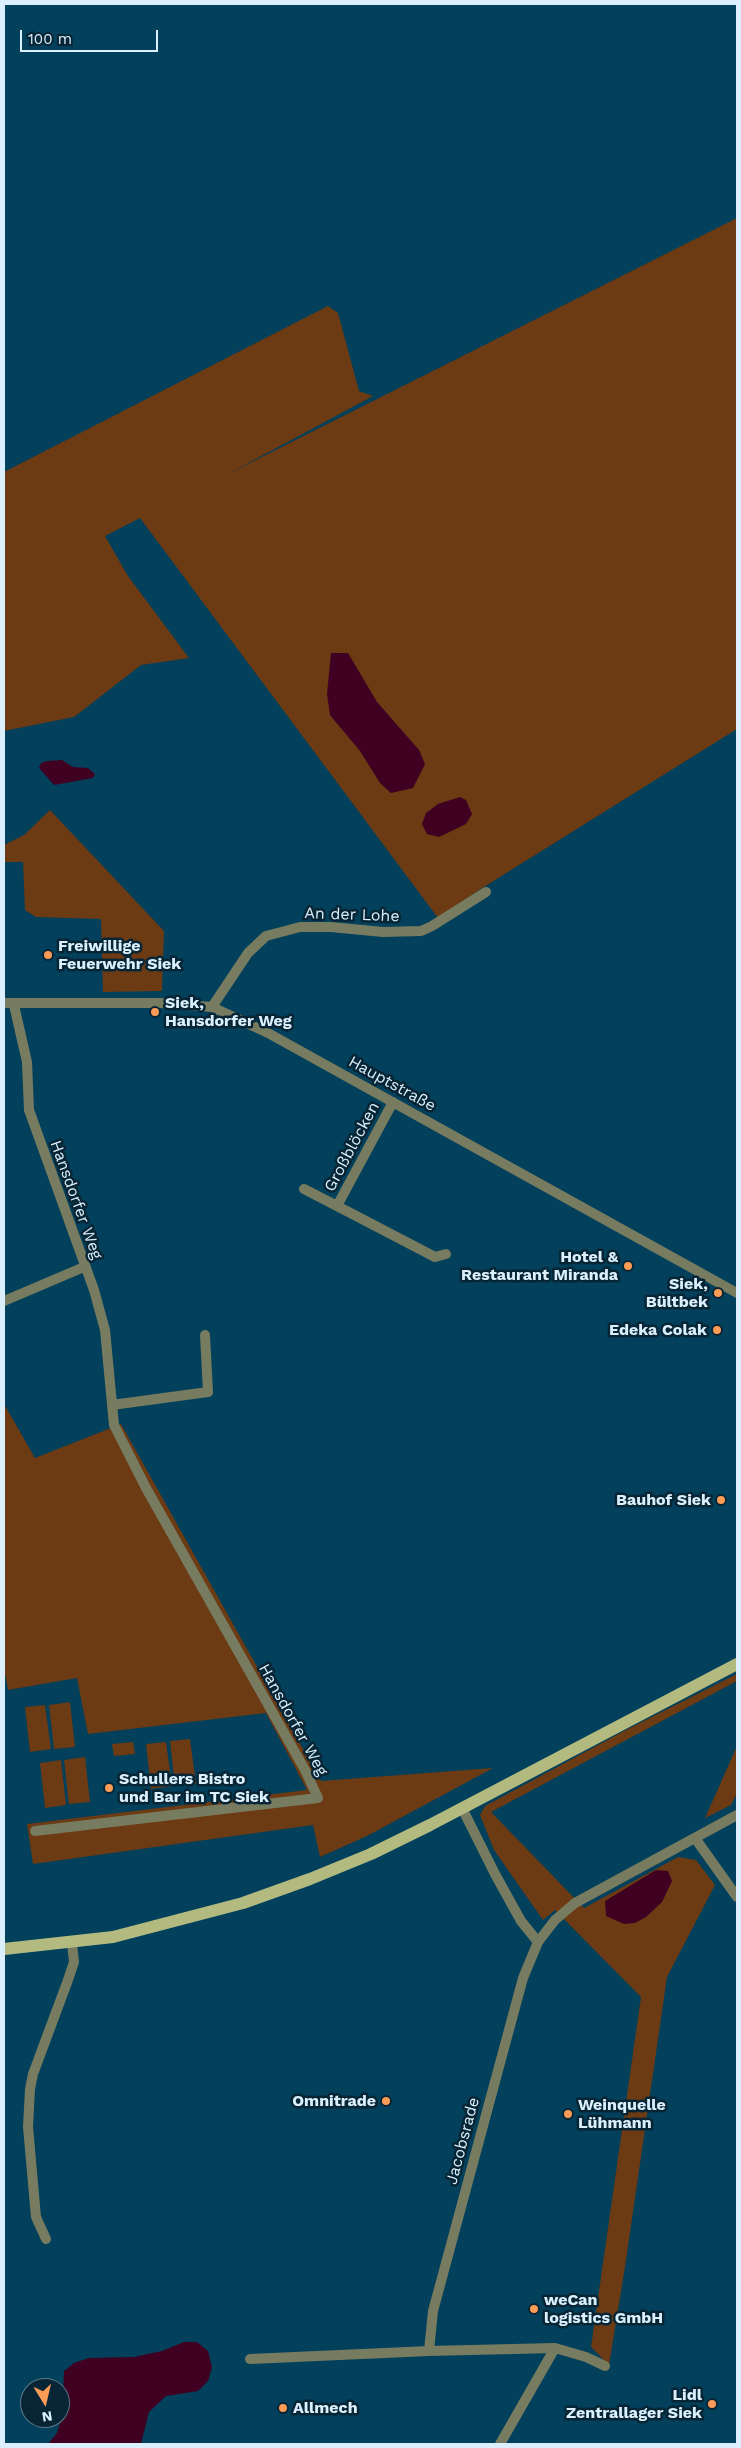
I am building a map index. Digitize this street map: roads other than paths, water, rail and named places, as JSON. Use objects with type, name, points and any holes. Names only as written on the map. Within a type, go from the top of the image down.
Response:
[{"type":"main road","points":[[4,1949],[113,1937],[243,1903],[371,1854],[737,1664]]},
{"type":"street","name":"An der Lohe","points":[[212,1008],[248,953],[266,936],[300,927],[331,926],[384,932],[421,930],[432,926],[486,892]]},
{"type":"street","name":"Hauptstraße","points":[[9,1004],[161,1004],[212,1008],[247,1021],[737,1293]]},
{"type":"street","name":"Hansdorfer Weg","points":[[9,1004],[27,1062],[29,1110],[84,1267],[94,1290],[105,1330],[109,1350],[114,1425],[146,1488],[305,1770],[318,1798],[35,1831]]},
{"type":"street","name":"Großblöcken","points":[[337,1206],[393,1102]]},
{"type":"street","name":"Großblöcken","points":[[304,1189],[435,1257],[446,1254]]},
{"type":"street","points":[[4,1302],[84,1267]]},
{"type":"street","points":[[112,1405],[208,1392],[205,1335]]},
{"type":"street","points":[[462,1808],[495,1874],[522,1921],[538,1942]]},
{"type":"street","name":"Jacobsrade","points":[[429,2351],[430,2324],[438,2292],[522,1978],[538,1942],[555,1920],[575,1903],[737,1815]]},
{"type":"street","points":[[695,1838],[737,1897]]},
{"type":"street","points":[[46,2239],[36,2217],[28,2127],[30,2089],[33,2074],[74,1962],[72,1943]]},
{"type":"street","points":[[500,2444],[554,2348]]},
{"type":"street","points":[[250,2359],[429,2351],[554,2348],[586,2357],[605,2366]]},
{"type":"place","name":"Freiwillige Feuerwehr Siek","points":[[48,955]]},
{"type":"place","name":"Siek, Hansdorfer Weg","points":[[155,1012]]},
{"type":"place","name":"Hotel & Restaurant Miranda","points":[[628,1266]]},
{"type":"place","name":"Siek, Bültbek","points":[[718,1293]]},
{"type":"place","name":"Edeka Colak","points":[[717,1330]]},
{"type":"place","name":"Bauhof Siek","points":[[721,1500]]},
{"type":"place","name":"Schullers Bistro und Bar im TC Siek","points":[[109,1788]]},
{"type":"place","name":"Omnitrade","points":[[386,2101]]},
{"type":"place","name":"Weinquelle Lühmann","points":[[568,2114]]},
{"type":"place","name":"weCan logistics GmbH","points":[[534,2309]]},
{"type":"place","name":"Lidl Zentrallager Siek","points":[[712,2404]]},
{"type":"place","name":"Allmech","points":[[283,2408]]}]
